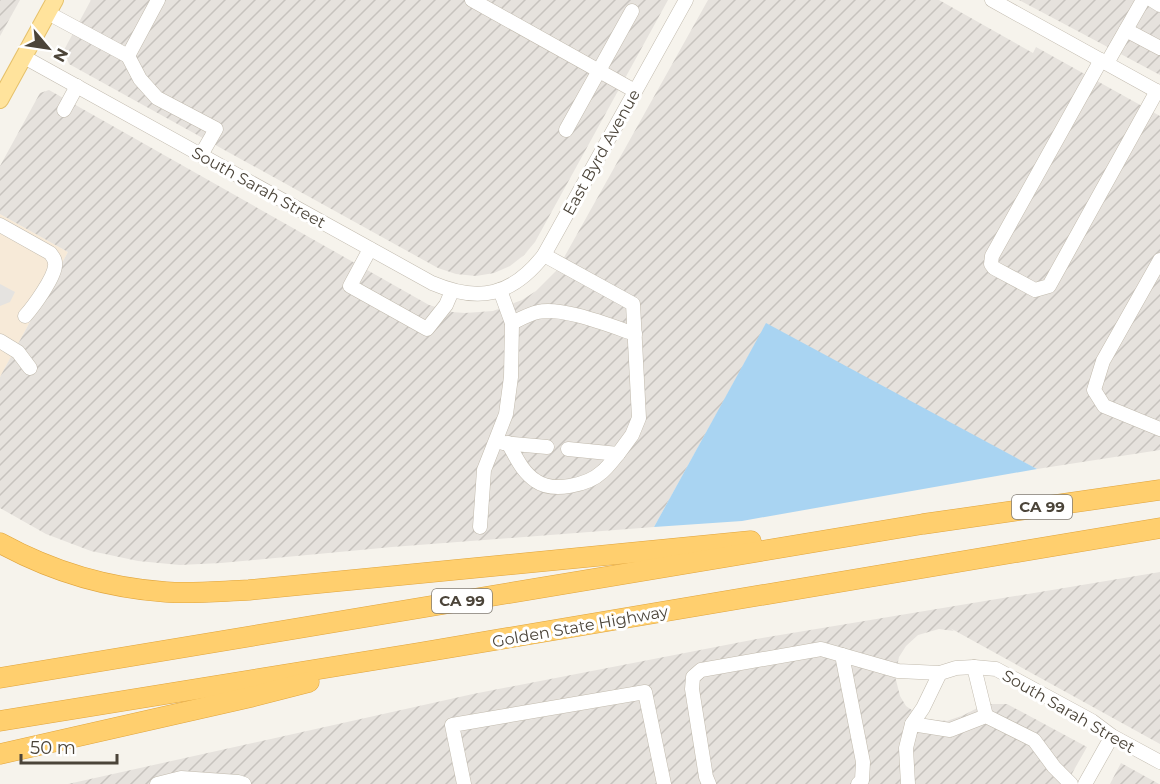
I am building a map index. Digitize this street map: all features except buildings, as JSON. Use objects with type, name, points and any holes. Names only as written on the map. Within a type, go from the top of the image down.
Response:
[{"type":"highway","name":"CA 99","points":[[0,678],[924,524],[1160,490]]},
{"type":"highway","points":[[0,543],[44,564],[87,579],[142,590],[180,592],[249,590],[924,524]]},
{"type":"highway","name":"Golden State Highway","points":[[0,721],[1160,528]]},
{"type":"highway","points":[[0,754],[251,698],[418,653]]},
{"type":"main road","points":[[0,100],[51,6]]},
{"type":"street","points":[[128,56],[158,0]]},
{"type":"street","points":[[472,0],[635,91]]},
{"type":"street","name":"East Byrd Avenue","points":[[500,290],[522,278],[544,255],[686,0]]},
{"type":"street","points":[[992,0],[1104,61],[1159,92],[1049,286],[1035,290],[994,268],[992,256],[1104,61],[1126,30],[1143,0]]},
{"type":"street","points":[[1152,0],[1160,5]]},
{"type":"street","points":[[51,6],[128,56],[140,80],[157,98],[216,129],[201,155]]},
{"type":"street","points":[[566,130],[632,11]]},
{"type":"street","points":[[1126,30],[1160,48]]},
{"type":"street","name":"South Sarah Street","points":[[24,57],[432,283],[452,291],[477,294],[500,290]]},
{"type":"street","points":[[64,110],[77,86]]},
{"type":"street","points":[[0,225],[55,258],[55,267],[36,303],[25,316]]},
{"type":"street","points":[[370,249],[350,286],[427,329],[446,305],[452,291]]},
{"type":"street","points":[[502,443],[536,482],[550,487],[568,486],[601,473],[632,435],[639,418],[633,304],[544,255]]},
{"type":"street","points":[[1160,260],[1102,361],[1094,390],[1104,406],[1160,429]]},
{"type":"street","points":[[480,528],[484,470],[502,443],[511,377],[512,323],[500,290]]},
{"type":"street","points":[[512,323],[540,311],[557,311],[594,320],[635,334]]},
{"type":"street","points":[[0,341],[18,352],[30,369]]},
{"type":"street","points":[[502,443],[547,447]]},
{"type":"street","points":[[568,449],[618,454]]},
{"type":"street","name":"South Sarah Street","points":[[709,784],[692,689],[693,677],[701,670],[821,649],[898,671],[940,673],[956,668],[996,669],[1092,721],[1112,736],[1160,762]]},
{"type":"street","points":[[842,655],[863,762],[862,780],[858,784]]},
{"type":"street","points":[[974,667],[986,716]]},
{"type":"street","points":[[908,784],[906,748],[912,724],[923,708],[940,673]]},
{"type":"street","points":[[464,784],[452,725],[645,692],[664,784]]},
{"type":"street","points":[[912,724],[950,730],[986,716],[1035,740],[1054,767],[1071,784]]},
{"type":"street","points":[[1085,784],[1112,736]]},
{"type":"street","points":[[157,784],[181,778],[244,784]]},
{"type":"shaded area","points":[[0,0],[20,0],[0,36]]},
{"type":"shaded area","points":[[91,0],[668,0],[535,242],[510,266],[494,273],[476,276],[456,274],[438,268],[69,64],[64,50]]},
{"type":"shaded area","points":[[708,0],[939,0],[1033,53],[1036,47],[1160,116],[1160,450],[1037,469],[909,403],[766,324],[654,527],[180,565],[138,561],[91,551],[46,534],[0,508],[0,377],[68,252],[0,214],[0,166],[40,93],[49,90],[429,305],[452,312],[493,311],[522,300],[536,291],[557,270]]},
{"type":"shaded area","points":[[1019,0],[1160,0],[1160,75],[1102,44]]},
{"type":"shaded area","points":[[0,214],[68,252],[0,377]]},
{"type":"shaded area","points":[[0,284],[15,292],[10,302],[0,306]]},
{"type":"shaded area","points":[[1160,572],[1160,744],[950,628],[954,631],[939,629],[918,635],[906,646],[899,657],[895,676],[900,696],[906,706],[925,719],[947,721],[985,704],[1007,704],[1087,747],[1066,784],[68,784],[473,694],[762,638]]},
{"type":"shaded area","points":[[1121,763],[1159,784],[1110,784]]},
{"type":"water","points":[[766,323],[1037,469],[742,521],[654,527]]}]
